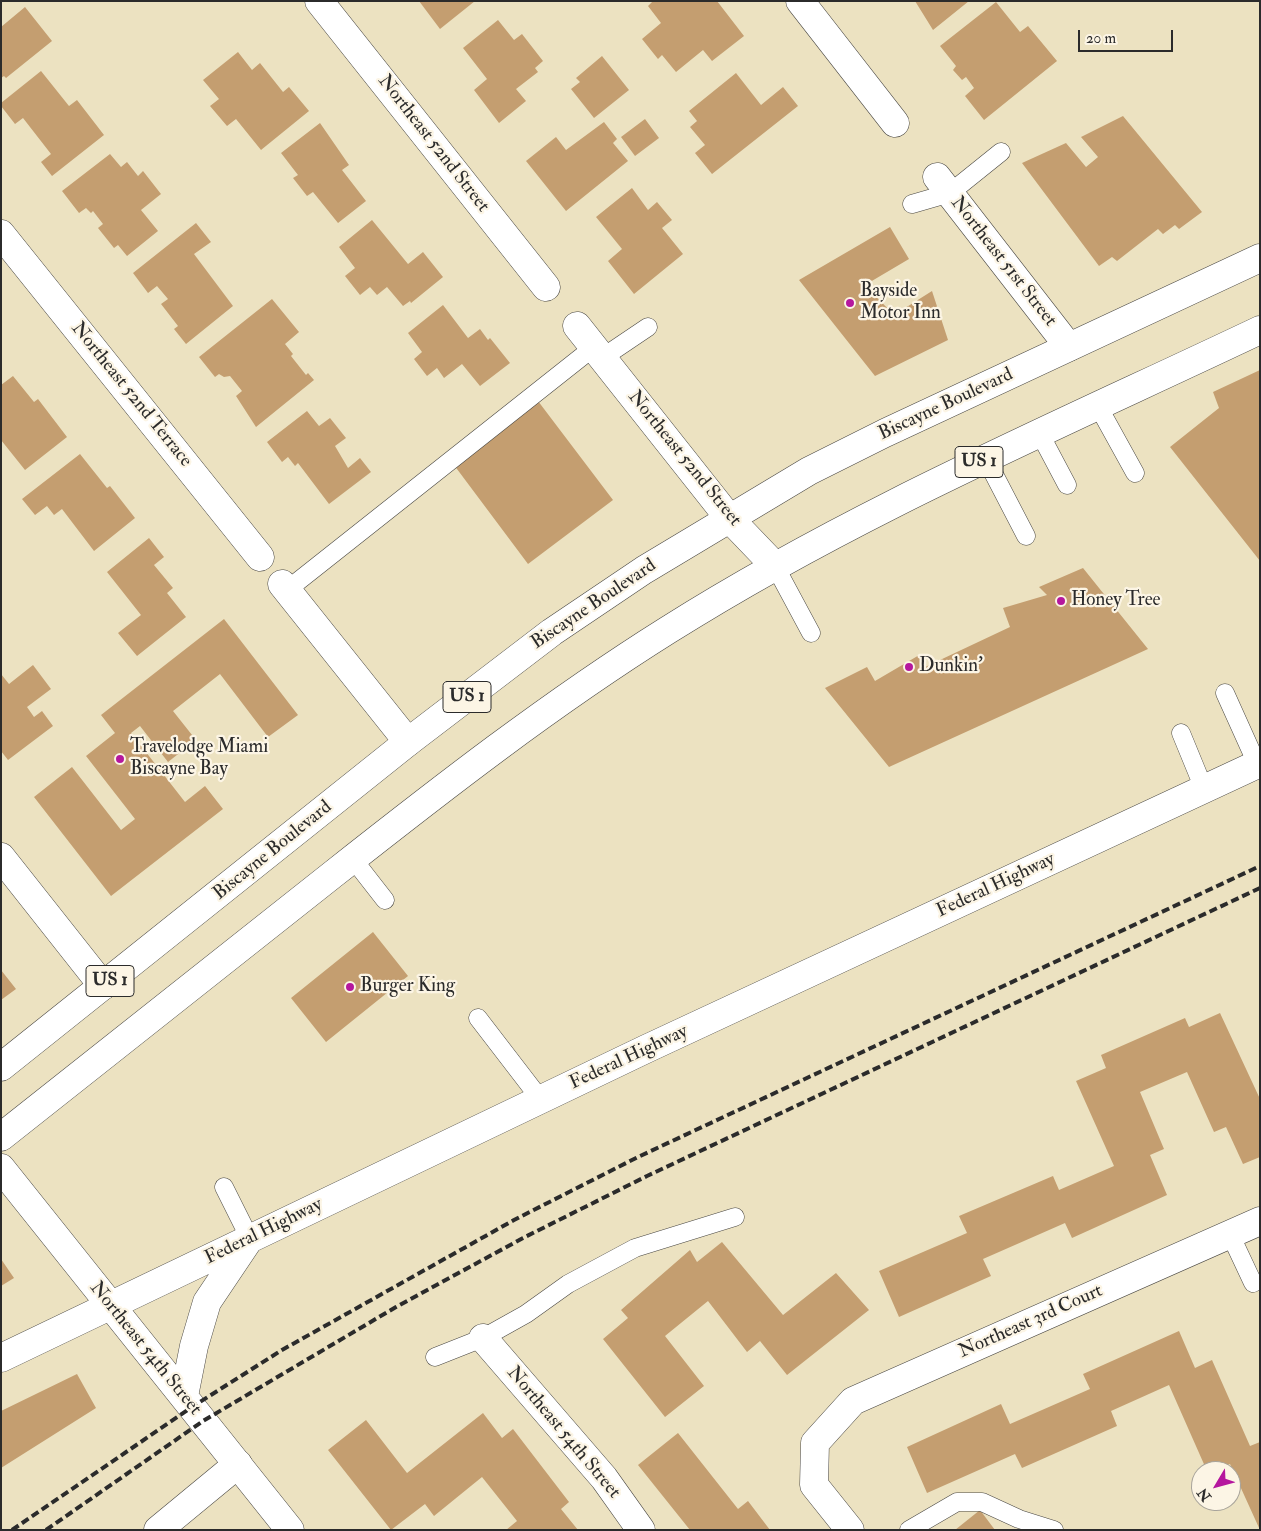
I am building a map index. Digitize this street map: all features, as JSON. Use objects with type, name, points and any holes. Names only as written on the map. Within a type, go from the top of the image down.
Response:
[{"type":"street","name":"Northeast 52nd Street","points":[[319,1],[546,287]]},
{"type":"street","points":[[800,1],[895,123]]},
{"type":"street","name":"Northeast 51st Street","points":[[944,185],[1069,347]]},
{"type":"street","name":"Northeast 52nd Terrace","points":[[1,234],[260,557]]},
{"type":"street","name":"Biscayne Boulevard","points":[[1,1067],[408,742],[552,632],[644,570],[809,471],[1260,258]]},
{"type":"street","name":"Northeast 52nd Street","points":[[577,326],[729,518],[776,566]]},
{"type":"street","name":"US 1","points":[[1,1137],[499,745],[575,691],[669,629],[776,566],[907,496],[1260,330]]},
{"type":"street","points":[[285,587],[408,742]]},
{"type":"street","name":"Federal Highway","points":[[1,1358],[541,1100],[1258,764]]},
{"type":"street","points":[[1,857],[103,986]]},
{"type":"street","name":"Northeast 54th Street","points":[[1,1168],[290,1530]]},
{"type":"street","name":"Northeast 3rd Court","points":[[850,1530],[814,1485],[814,1443],[853,1401],[1260,1220]]},
{"type":"street","points":[[184,1396],[194,1346],[207,1302],[250,1239]]},
{"type":"street","name":"Northeast 54th Street","points":[[483,1338],[604,1478],[641,1530]]},
{"type":"street","points":[[158,1530],[238,1464]]},
{"type":"lane","points":[[912,204],[1001,152]]},
{"type":"lane","points":[[285,587],[598,352],[648,327]]},
{"type":"lane","points":[[1098,406],[1135,473]]},
{"type":"lane","points":[[1040,434],[1067,485]]},
{"type":"lane","points":[[986,459],[1026,536]]},
{"type":"lane","points":[[776,566],[812,634]]},
{"type":"lane","points":[[1225,693],[1258,764]]},
{"type":"lane","points":[[1181,734],[1204,789]]},
{"type":"lane","points":[[353,859],[385,900]]},
{"type":"lane","points":[[478,1018],[541,1100]]},
{"type":"lane","points":[[224,1187],[250,1239]]},
{"type":"lane","points":[[435,1357],[483,1338],[526,1314],[568,1284],[635,1248],[735,1217]]},
{"type":"lane","points":[[1230,1234],[1253,1283]]},
{"type":"lane","points":[[909,1530],[957,1502],[982,1502],[1019,1519],[1054,1530]]},
{"type":"building","points":[[419,1],[475,1],[440,29]]},
{"type":"building","points":[[653,1],[717,1],[744,36],[712,61],[703,50],[676,72],[662,55],[658,59],[642,39],[661,23],[648,6]]},
{"type":"building","points":[[915,1],[969,1],[933,30]]},
{"type":"building","points":[[996,2],[1020,32],[1028,26],[1057,61],[984,120],[965,96],[974,88],[966,77],[962,80],[953,70],[956,66],[940,46]]},
{"type":"building","points":[[25,7],[52,41],[6,78],[4,76],[1,78],[1,27]]},
{"type":"building","points":[[498,20],[514,40],[522,34],[543,61],[535,68],[538,72],[516,89],[526,101],[499,123],[474,90],[487,79],[463,48]]},
{"type":"building","points":[[238,52],[252,70],[260,63],[283,92],[289,87],[309,111],[261,150],[236,119],[227,126],[210,106],[219,99],[203,80]]},
{"type":"building","points":[[602,56],[629,90],[594,118],[571,89],[580,82],[576,78]]},
{"type":"building","points":[[41,71],[69,106],[77,100],[104,135],[52,176],[41,162],[51,154],[23,118],[15,124],[1,106],[1,103]]},
{"type":"building","points":[[736,73],[761,105],[783,87],[798,106],[712,174],[695,153],[705,145],[690,127],[697,121],[689,111]]},
{"type":"building","points":[[1123,116],[1202,212],[1179,229],[1175,225],[1163,234],[1158,229],[1117,261],[1112,257],[1099,266],[1022,163],[1066,143],[1086,167],[1098,157],[1081,137]]},
{"type":"building","points":[[645,119],[659,138],[635,156],[621,137]]},
{"type":"building","points":[[604,122],[617,139],[613,143],[628,161],[566,211],[526,161],[556,137],[566,150]]},
{"type":"building","points":[[320,123],[349,165],[342,170],[366,201],[338,223],[313,192],[307,196],[293,178],[298,175],[281,153]]},
{"type":"building","points":[[110,154],[121,167],[127,162],[138,176],[143,171],[161,194],[141,210],[158,231],[127,256],[118,245],[114,248],[98,228],[103,224],[93,211],[91,213],[86,208],[79,213],[62,191]]},
{"type":"building","points":[[632,188],[648,210],[657,202],[672,220],[662,228],[683,254],[634,294],[608,261],[622,249],[596,217]]},
{"type":"building","points":[[372,220],[408,264],[423,252],[443,277],[411,303],[410,301],[403,306],[387,287],[377,295],[370,287],[360,295],[345,276],[355,268],[339,247]]},
{"type":"building","points":[[196,223],[211,242],[194,254],[233,306],[186,344],[174,329],[178,326],[161,304],[168,299],[157,286],[148,293],[133,273]]},
{"type":"building","name":"Bayside Motor Inn","points":[[890,227],[909,259],[865,285],[894,315],[932,291],[948,340],[875,376],[799,280]]},
{"type":"building","points":[[272,299],[299,332],[285,344],[293,354],[291,356],[306,375],[308,373],[314,380],[256,427],[236,396],[242,391],[230,376],[224,377],[219,374],[215,377],[199,357]]},
{"type":"building","points":[[443,305],[468,338],[480,329],[488,340],[490,338],[510,363],[480,386],[462,364],[444,378],[437,368],[427,376],[414,359],[422,352],[408,333]]},
{"type":"building","points":[[1260,370],[1260,561],[1170,447],[1219,408],[1213,392]]},
{"type":"building","points":[[13,376],[34,402],[38,399],[67,437],[25,470],[1,440],[1,385]]},
{"type":"building","points":[[538,401],[613,500],[528,564],[454,465]]},
{"type":"building","points":[[307,411],[319,426],[330,418],[346,438],[335,446],[348,468],[360,458],[371,472],[329,504],[298,463],[295,466],[288,457],[282,462],[267,442]]},
{"type":"building","points":[[80,454],[107,488],[110,486],[135,518],[94,551],[62,509],[54,515],[47,506],[35,515],[22,499]]},
{"type":"building","points":[[149,538],[164,557],[154,565],[173,588],[167,593],[186,617],[137,656],[118,633],[141,615],[107,572]]},
{"type":"building","points":[[1083,568],[1148,649],[889,767],[825,688],[867,667],[875,681],[921,654],[923,668],[1010,627],[1003,608],[1047,595],[1039,587]]},
{"type":"building","name":"Travelodge Miami Biscayne Bay","points":[[224,619],[298,715],[268,737],[220,674],[173,711],[196,740],[168,762],[140,726],[131,733],[185,802],[205,786],[223,809],[111,896],[34,797],[72,767],[121,830],[135,819],[86,756],[115,733],[101,715]]},
{"type":"building","points":[[33,665],[51,689],[27,707],[34,717],[42,711],[53,726],[8,760],[1,751],[1,674],[9,684]]},
{"type":"building","name":"Burger King","points":[[373,932],[408,976],[326,1042],[291,998]]},
{"type":"building","points":[[1,970],[16,989],[1,1000]]},
{"type":"building","points":[[1220,1013],[1260,1099],[1260,1157],[1243,1164],[1226,1127],[1214,1132],[1187,1072],[1140,1092],[1164,1149],[1150,1155],[1167,1195],[1072,1238],[1065,1223],[983,1259],[991,1276],[899,1317],[879,1271],[967,1233],[959,1216],[1053,1176],[1059,1190],[1114,1166],[1076,1081],[1106,1068],[1101,1055],[1185,1018],[1189,1027]]},
{"type":"building","points":[[722,1242],[783,1315],[836,1273],[869,1310],[787,1375],[760,1341],[747,1352],[708,1301],[665,1336],[704,1386],[665,1417],[603,1339],[628,1318],[621,1310],[690,1250],[697,1262]]},
{"type":"building","points":[[1,1259],[14,1278],[1,1286]]},
{"type":"building","points":[[1179,1331],[1195,1368],[1212,1360],[1250,1446],[1260,1442],[1260,1530],[1241,1488],[1241,1461],[1203,1461],[1169,1385],[1111,1411],[1117,1426],[1022,1468],[1015,1454],[927,1493],[907,1447],[1001,1404],[1010,1424],[1090,1389],[1083,1374]]},
{"type":"building","points":[[77,1374],[96,1408],[1,1468],[1,1411]]},
{"type":"building","points":[[483,1413],[502,1438],[513,1429],[569,1502],[561,1509],[578,1530],[506,1530],[517,1521],[482,1477],[434,1516],[425,1504],[391,1530],[328,1450],[366,1420],[407,1473]]},
{"type":"building","points":[[678,1433],[738,1509],[748,1501],[770,1530],[690,1530],[638,1465]]},
{"type":"building","points":[[980,1510],[995,1530],[955,1530]]},
{"type":"railway","points":[[12,1530],[192,1407],[282,1350],[514,1220],[638,1157],[1260,866]]},
{"type":"railway","points":[[46,1530],[203,1421],[396,1307],[523,1238],[647,1176],[1260,888]]},
{"type":"place","name":"Bayside Motor Inn","points":[[850,303]]},
{"type":"place","name":"Honey Tree","points":[[1061,601]]},
{"type":"place","name":"Dunkin'","points":[[909,667]]},
{"type":"place","name":"Travelodge Miami Biscayne Bay","points":[[120,759]]},
{"type":"place","name":"Burger King","points":[[350,987]]}]
